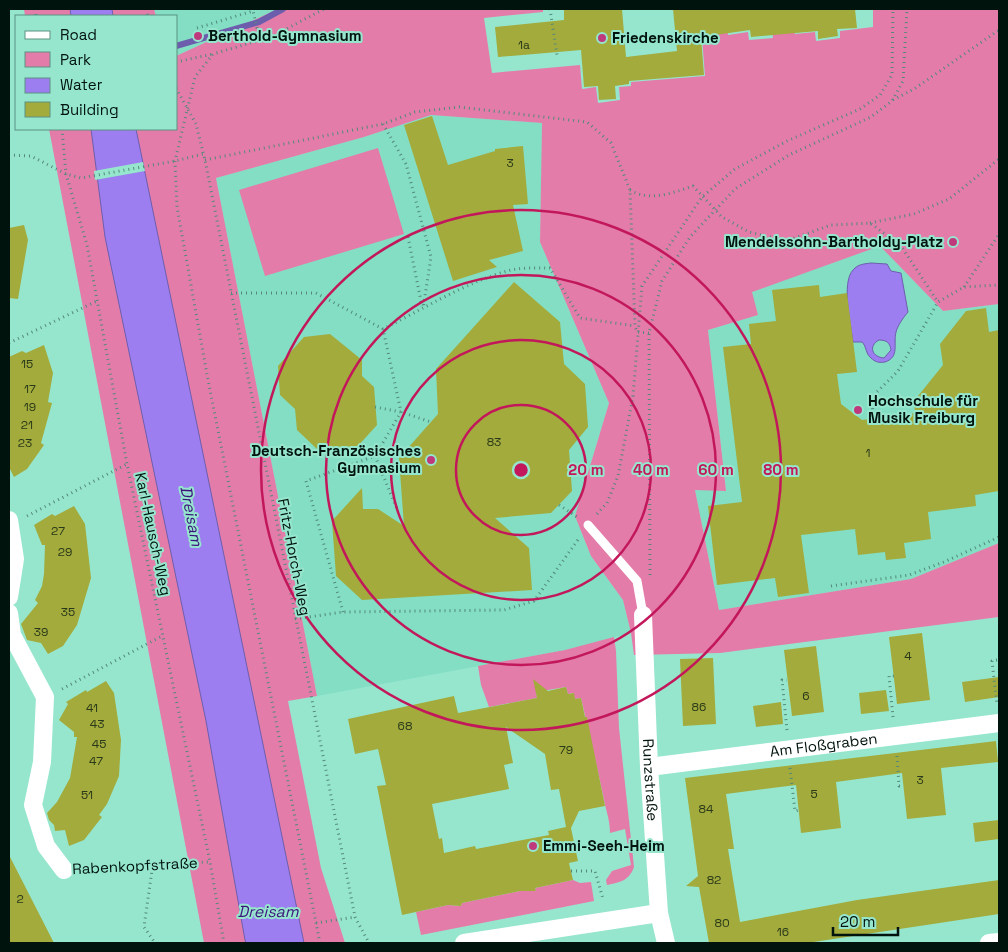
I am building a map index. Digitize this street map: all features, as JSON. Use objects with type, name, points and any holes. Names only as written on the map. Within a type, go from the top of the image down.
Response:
[{"type":"street","points":[[9,597],[15,559],[10,522]]},
{"type":"street","points":[[9,613],[12,635],[46,697]]},
{"type":"street","name":"Runzstraße","points":[[643,615],[649,767],[659,913],[666,943]]},
{"type":"street","name":"Rabenkopfstraße","points":[[46,697],[42,762],[33,805],[46,846],[64,870]]},
{"type":"street","name":"Am Floßgraben","points":[[649,767],[999,719]]},
{"type":"street","points":[[464,943],[659,913]]},
{"type":"street","points":[[989,943],[999,942]]},
{"type":"lane","points":[[588,525],[636,581],[643,615]]},
{"type":"path","points":[[178,62],[213,54],[272,37],[324,9]]},
{"type":"path","points":[[550,9],[557,55]]},
{"type":"path","points":[[295,619],[343,612],[504,610],[534,601],[588,525],[607,503],[618,476],[633,396],[642,286],[702,197],[735,169],[787,141],[860,109],[880,95],[892,76],[892,9]]},
{"type":"path","points":[[892,101],[903,81],[907,9]]},
{"type":"path","points":[[197,28],[253,10],[257,28],[272,37]]},
{"type":"path","points":[[650,576],[649,333],[662,281],[690,237],[735,189],[789,156],[871,117],[999,30]]},
{"type":"path","points":[[213,54],[195,77],[175,161],[177,207],[208,380],[320,943]]},
{"type":"path","name":"Fritz-Horch-Weg","points":[[178,91],[196,124],[205,160],[354,917],[369,943]]},
{"type":"path","points":[[205,160],[382,124],[414,112],[459,107],[587,122],[611,143],[630,190],[635,326],[637,332]]},
{"type":"path","points":[[382,124],[406,164],[432,257],[422,310]]},
{"type":"path","name":"Karl-Hausch-Weg","points":[[62,130],[66,174],[87,245],[127,464],[210,862],[224,943]]},
{"type":"path","points":[[9,155],[30,156],[66,174],[81,178],[203,154]]},
{"type":"path","points":[[630,190],[640,196],[659,196],[693,186],[714,210],[749,232],[786,241],[831,225],[870,223],[914,214],[949,199],[999,159]]},
{"type":"path","points":[[870,223],[901,246],[938,302]]},
{"type":"path","points":[[874,419],[871,398],[898,371],[938,302],[964,287],[999,234]]},
{"type":"path","points":[[408,237],[422,310]]},
{"type":"path","points":[[383,329],[484,279],[508,271],[530,267],[550,268],[580,318],[635,326]]},
{"type":"path","points":[[964,287],[999,285]]},
{"type":"path","points":[[230,293],[316,292],[383,329],[401,412],[375,456],[306,481],[343,612]]},
{"type":"path","points":[[9,343],[97,301]]},
{"type":"path","points":[[637,332],[649,333]]},
{"type":"path","points":[[376,407],[401,412],[431,422]]},
{"type":"path","points":[[375,456],[397,509]]},
{"type":"path","points":[[10,522],[127,464]]},
{"type":"path","points":[[559,504],[588,525]]},
{"type":"path","points":[[831,586],[909,575],[999,537]]},
{"type":"path","points":[[46,697],[162,636]]},
{"type":"path","points":[[997,660],[992,661],[999,719]]},
{"type":"path","points":[[153,862],[144,927],[155,943]]},
{"type":"path","name":"Rabenkopfstraße","points":[[64,870],[153,862],[210,862]]},
{"type":"path","points":[[571,871],[595,871],[603,899]]},
{"type":"path","points":[[316,923],[354,917]]},
{"type":"shaded area","name":"Berthold-Gymnasium","points":[[154,9],[278,9],[178,55],[178,15],[156,15]]},
{"type":"shaded area","name":"Deutsch-Französisches Gymnasium","points":[[431,115],[542,123],[540,242],[609,403],[575,516],[591,556],[623,600],[631,633],[565,650],[317,696],[216,178],[364,137]]},
{"type":"shaded area","name":"Hochschule für Musik Freiburg","points":[[880,246],[943,311],[999,304],[999,543],[911,579],[719,610],[695,490],[726,490],[708,330],[758,315],[751,292]]},
{"type":"green space","points":[[24,9],[154,9],[156,15],[25,15]]},
{"type":"green space","points":[[278,9],[543,9],[543,12],[484,18],[492,73],[580,65],[582,89],[596,87],[598,103],[620,100],[619,87],[631,86],[631,82],[705,76],[701,25],[727,25],[728,35],[748,32],[749,40],[773,38],[772,30],[794,29],[795,34],[815,32],[816,41],[840,38],[840,31],[873,27],[873,9],[999,9],[999,304],[943,311],[880,246],[752,292],[758,315],[708,330],[726,491],[695,490],[719,610],[911,579],[999,543],[999,617],[720,653],[634,655],[623,600],[591,556],[575,516],[609,403],[540,242],[542,123],[431,115],[364,137],[216,178],[317,696],[288,701],[321,868],[345,943],[204,943],[49,130],[178,130],[178,55]]},
{"type":"green space","points":[[378,148],[404,234],[265,276],[239,190]]},
{"type":"green space","points":[[614,637],[619,728],[634,867],[627,878],[607,885],[606,880],[612,871],[631,865],[625,829],[610,833],[581,698],[575,699],[573,693],[568,694],[566,687],[536,692],[537,698],[489,707],[481,685],[478,666],[565,650]]},
{"type":"green space","points":[[573,880],[580,883],[591,882],[594,901],[421,935],[416,912],[448,905],[461,906],[462,903],[520,891],[536,890],[535,888]]},
{"type":"water","points":[[70,9],[112,9],[113,15],[71,15]]},
{"type":"water","name":"Dreisam","points":[[91,130],[136,130],[304,943],[246,943],[245,940],[206,721],[105,237]]},
{"type":"water","points":[[871,263],[887,264],[891,271],[901,273],[908,312],[896,332],[893,357],[885,362],[877,362],[873,359],[862,342],[853,342],[847,294],[849,276],[855,268]],"holes":[[[879,340],[888,342],[890,345],[891,350],[884,358],[877,356],[873,351],[873,345]]]},
{"type":"pier","points":[[143,162],[145,171],[95,180],[94,171]]},
{"type":"building","points":[[564,9],[622,9],[626,57],[677,51],[673,9],[855,9],[857,28],[837,29],[838,36],[818,39],[818,31],[751,37],[750,30],[701,37],[704,75],[629,81],[629,84],[615,86],[616,99],[599,100],[598,86],[584,87],[581,50],[498,57],[495,27],[564,20]]},
{"type":"building","points":[[432,116],[448,165],[495,151],[495,149],[523,146],[528,204],[513,205],[523,251],[489,260],[497,267],[453,281],[404,125]]},
{"type":"building","points":[[24,225],[28,240],[18,299],[9,298],[9,228]]},
{"type":"building","points":[[514,282],[560,322],[564,364],[585,384],[588,427],[569,450],[572,491],[551,513],[495,518],[529,548],[532,590],[362,600],[336,576],[332,521],[362,488],[363,509],[378,509],[404,526],[399,458],[438,414],[436,369]]},
{"type":"building","name":"Hochschule für Musik Freiburg","points":[[819,285],[820,297],[847,293],[857,372],[837,374],[841,404],[862,420],[915,413],[914,401],[943,365],[940,344],[966,311],[986,308],[989,332],[999,330],[999,491],[975,495],[976,506],[928,512],[931,539],[904,543],[906,558],[886,560],[885,552],[858,555],[855,529],[801,535],[809,593],[778,597],[775,578],[717,585],[708,506],[742,502],[723,347],[751,344],[749,324],[776,321],[772,290]]},
{"type":"building","points":[[330,334],[362,360],[362,376],[374,387],[377,425],[357,447],[317,449],[297,430],[295,409],[280,395],[278,366],[304,337]]},
{"type":"building","points":[[44,345],[53,373],[48,402],[52,403],[41,443],[44,445],[27,469],[14,477],[9,467],[9,357],[22,351],[26,353]]},
{"type":"building","points":[[74,506],[85,524],[91,578],[77,625],[63,646],[48,654],[41,643],[27,640],[21,624],[38,603],[35,600],[42,586],[44,574],[45,545],[42,545],[34,525],[52,514],[55,516]]},
{"type":"building","points":[[922,633],[930,700],[897,704],[889,637]]},
{"type":"building","points":[[816,646],[824,712],[792,716],[784,650]]},
{"type":"building","points":[[713,658],[716,724],[683,726],[680,659]]},
{"type":"building","points":[[999,677],[999,697],[965,702],[962,682]]},
{"type":"building","points":[[533,679],[548,691],[566,687],[568,694],[574,693],[575,699],[581,698],[585,717],[587,717],[605,806],[579,811],[571,828],[578,861],[569,863],[573,880],[535,888],[536,891],[520,891],[462,903],[461,906],[448,905],[402,915],[377,786],[386,785],[378,749],[355,754],[348,719],[454,696],[458,713],[537,698]],"holes":[[[506,727],[545,754],[551,790],[559,789],[566,827],[548,831],[549,835],[476,849],[475,846],[444,853],[442,838],[439,839],[432,804],[509,789],[504,765],[513,763]]]},
{"type":"building","points":[[106,681],[114,693],[121,740],[119,776],[107,804],[99,815],[102,817],[84,840],[69,846],[65,830],[55,831],[54,825],[49,820],[47,813],[57,802],[70,778],[77,737],[74,737],[74,732],[59,720],[68,704],[66,702]]},
{"type":"building","points":[[886,690],[889,711],[861,714],[859,693]]},
{"type":"building","points":[[781,702],[783,724],[756,727],[753,706]]},
{"type":"building","points":[[996,741],[998,762],[941,768],[946,815],[907,819],[902,773],[836,782],[841,828],[801,833],[796,785],[726,794],[734,849],[728,849],[740,922],[857,900],[999,880],[999,914],[807,943],[709,943],[699,887],[686,886],[698,876],[685,778]]},
{"type":"building","points":[[999,820],[999,839],[975,842],[973,823]]},
{"type":"building","points":[[9,855],[54,943],[9,943]]},
{"type":"waterway","points":[[178,45],[259,22],[283,9]]},
{"type":"place","name":"Berthold-Gymnasium","points":[[198,36]]},
{"type":"place","name":"Friedenskirche","points":[[602,38]]},
{"type":"place","name":"Mendelssohn-Bartholdy-Platz","points":[[953,242]]},
{"type":"place","name":"Hochschule für Musik Freiburg","points":[[858,410]]},
{"type":"place","name":"Deutsch-Französisches Gymnasium","points":[[431,460]]},
{"type":"place","name":"Emmi-Seeh-Heim","points":[[533,846]]}]
